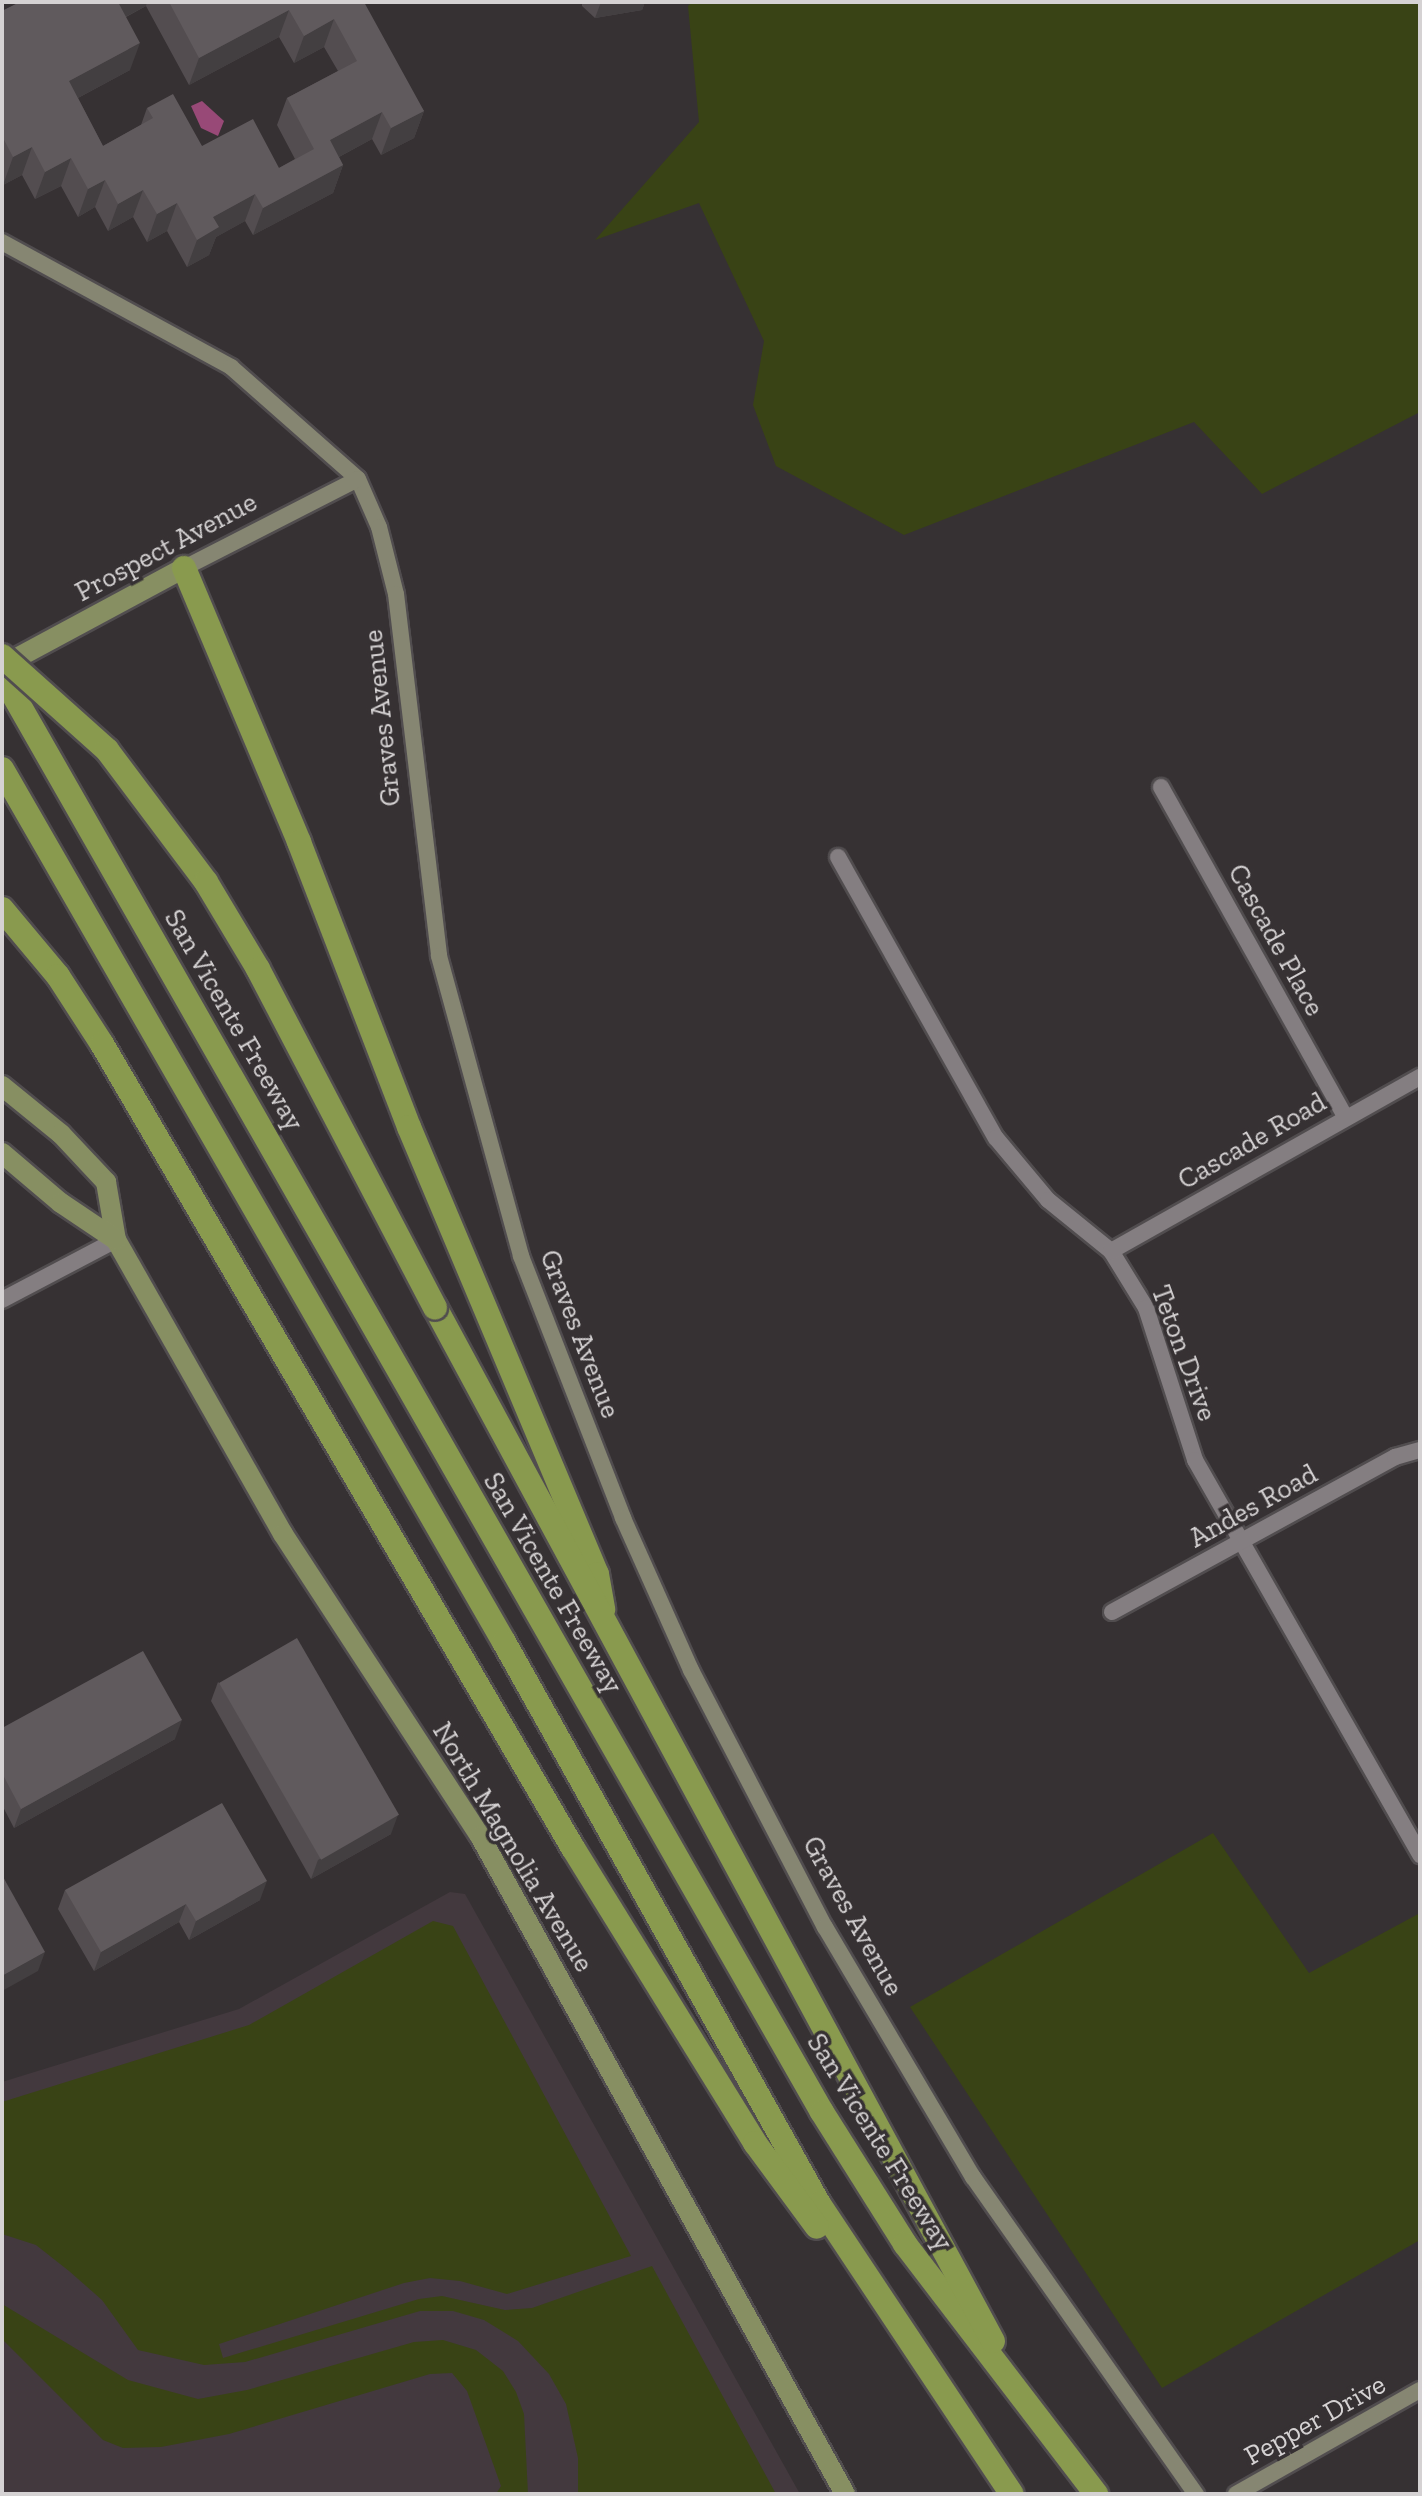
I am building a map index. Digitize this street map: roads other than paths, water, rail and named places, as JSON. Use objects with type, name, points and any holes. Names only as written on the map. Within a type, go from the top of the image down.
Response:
[{"type":"highway","points":[[184,568],[299,842],[409,1127],[597,1574],[606,1631]]},
{"type":"highway","points":[[2,656],[107,750],[206,882],[258,969],[606,1631],[1035,2417]]},
{"type":"highway","name":"San Vicente Freeway","points":[[2,675],[822,2112],[905,2244],[1096,2494]]},
{"type":"highway","points":[[2,769],[504,1642],[819,2204],[981,2452]]},
{"type":"highway","points":[[2,909],[58,976],[159,1142],[573,1848],[755,2143],[1012,2494]]},
{"type":"main road","name":"Graves Avenue","points":[[2,242],[231,367],[358,479],[379,527],[396,594],[421,835],[439,956],[521,1256],[623,1518],[691,1670],[825,1927],[973,2177],[1196,2494]]},
{"type":"main road","name":"Prospect Avenue","points":[[2,666],[358,479]]},
{"type":"main road","name":"North Magnolia Avenue","points":[[2,1086],[61,1134],[106,1182],[116,1240],[283,1534],[480,1836],[845,2494]]},
{"type":"main road","name":"North Magnolia Avenue","points":[[2,1153],[61,1203],[116,1240]]},
{"type":"main road","name":"Pepper Drive","points":[[1236,2494],[1420,2390]]},
{"type":"main road","points":[[1269,2494],[1275,2472]]},
{"type":"street","name":"Cascade Place","points":[[1161,787],[1346,1118]]},
{"type":"street","name":"Teton Drive","points":[[838,857],[996,1138],[1048,1200],[1111,1251],[1146,1308],[1195,1460],[1239,1543],[1420,1855]]},
{"type":"street","name":"Cascade Road","points":[[1111,1251],[1420,1077]]},
{"type":"street","points":[[2,1300],[116,1240]]},
{"type":"street","name":"Andes Road","points":[[1112,1612],[1395,1457],[1420,1450]]}]
